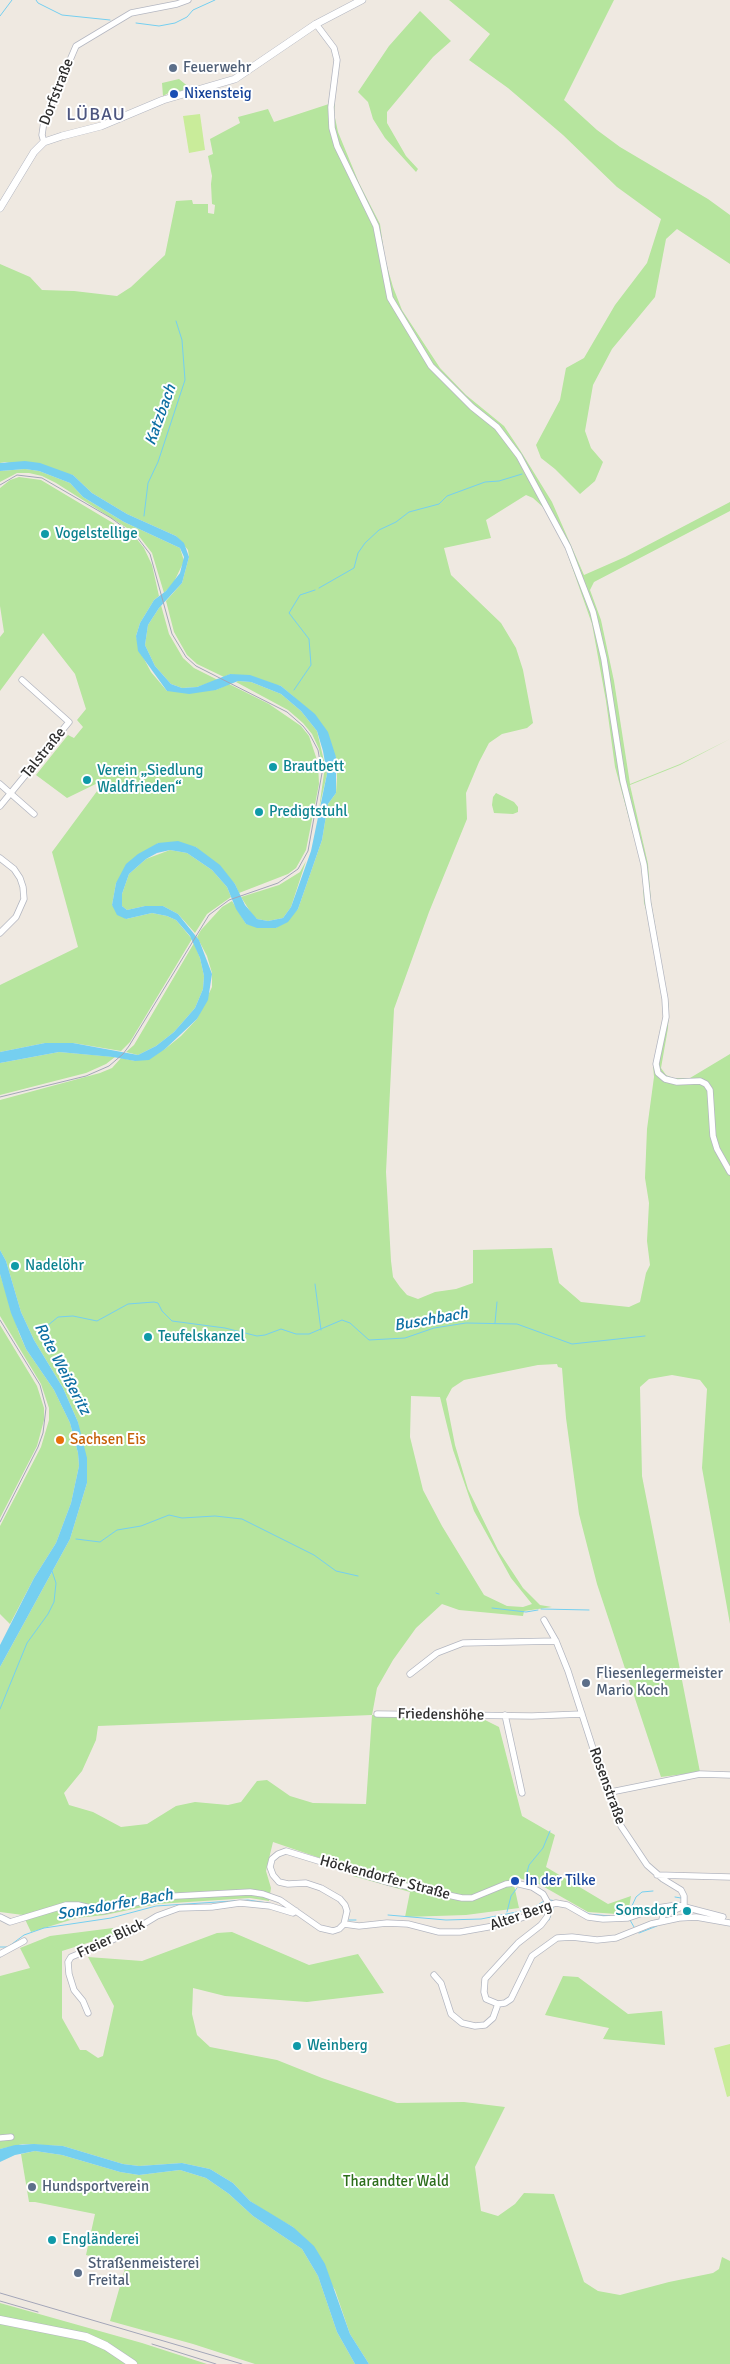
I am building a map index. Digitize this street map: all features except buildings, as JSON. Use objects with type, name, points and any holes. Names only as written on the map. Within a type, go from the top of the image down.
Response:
[{"type":"main road","points":[[0,2320],[86,2337],[112,2350],[133,2364]]},
{"type":"street","name":"Dorfstraße","points":[[44,142],[42,135],[44,121],[76,46],[131,13],[188,0]]},
{"type":"street","name":"Dorfstraße","points":[[0,208],[34,152],[44,142],[101,126],[163,100],[235,79],[316,24],[362,0]]},
{"type":"street","points":[[316,24],[334,48],[337,60],[331,107],[332,128],[337,146],[376,226],[390,298],[431,366],[472,407],[497,427],[519,456],[568,547],[593,612],[604,659],[623,781],[644,865],[648,903],[665,998],[666,1017],[656,1064],[658,1073],[665,1078],[677,1082],[700,1081],[710,1090],[713,1136],[717,1149],[730,1172]]},
{"type":"street","name":"Talstraße","points":[[0,806],[69,722],[22,680]]},
{"type":"street","points":[[0,784],[34,814]]},
{"type":"street","points":[[0,858],[14,869],[20,878],[24,887],[24,899],[16,916],[0,933]]},
{"type":"street","name":"Rosenstraße","points":[[544,1620],[556,1642],[598,1764],[611,1792],[621,1826],[637,1852],[657,1875],[680,1890],[684,1896],[684,1906]]},
{"type":"street","points":[[410,1674],[437,1653],[464,1643],[556,1642]]},
{"type":"street","name":"Friedenshöhe","points":[[377,1714],[582,1714]]},
{"type":"street","name":"Friedenshöhe","points":[[505,1715],[522,1793]]},
{"type":"street","points":[[611,1792],[700,1774],[730,1775]]},
{"type":"street","name":"Höckendorfer Straße","points":[[344,1924],[347,1911],[345,1905],[340,1900],[321,1888],[306,1883],[288,1884],[280,1882],[273,1875],[270,1867],[272,1859],[286,1851],[297,1852],[388,1882],[462,1898],[472,1898],[515,1883],[532,1887],[548,1902]]},
{"type":"street","points":[[657,1875],[730,1878]]},
{"type":"street","points":[[0,1917],[10,1922],[66,1905],[78,1905],[103,1911],[158,1897],[250,1892],[280,1900],[326,1930],[339,1929],[344,1924]]},
{"type":"street","points":[[548,1902],[549,1911],[545,1921],[518,1944],[485,1979],[484,1992],[486,1999],[498,2004],[505,2003],[511,1999],[528,1962],[536,1952],[556,1938],[572,1937],[597,1940],[616,1938],[662,1920],[696,1917],[730,1923]]},
{"type":"street","name":"Alter Berg","points":[[344,1924],[353,1926],[387,1923],[408,1924],[439,1932],[460,1932],[505,1924],[548,1902],[566,1905],[588,1917],[603,1919],[628,1918],[667,1906],[684,1906],[724,1917]]},
{"type":"street","name":"Freier Blick","points":[[88,2013],[83,2001],[74,1990],[69,1974],[68,1962],[71,1958],[129,1933],[157,1916],[179,1908],[212,1907],[240,1903],[270,1906],[293,1913],[296,1910]]},
{"type":"street","points":[[662,1920],[663,1915],[684,1906]]},
{"type":"street","points":[[0,1954],[24,1941]]},
{"type":"street","points":[[434,1975],[441,1983],[451,2014],[462,2023],[475,2026],[485,2025],[493,2018],[498,2004]]},
{"type":"street","points":[[0,2138],[11,2137]]},
{"type":"green space","points":[[449,0],[614,0],[564,100],[597,130],[620,147],[708,199],[730,215],[730,264],[677,229],[666,239],[655,297],[612,349],[593,385],[585,431],[591,448],[603,462],[595,481],[580,494],[541,458],[536,445],[560,400],[566,368],[584,358],[615,305],[647,263],[661,219],[617,187],[563,135],[508,88],[469,60],[490,34]]},
{"type":"green space","points":[[420,11],[451,41],[433,57],[387,112],[387,123],[406,156],[418,169],[416,172],[385,138],[373,119],[368,102],[358,92],[389,46]]},
{"type":"green space","points":[[179,79],[190,88],[175,93],[174,90],[163,96],[162,83]]},
{"type":"green space","points":[[335,102],[334,113],[338,132],[359,183],[380,224],[385,259],[402,310],[440,368],[466,395],[504,426],[552,502],[584,575],[625,557],[730,502],[730,511],[594,582],[590,590],[601,620],[614,681],[630,784],[680,764],[730,739],[680,765],[630,785],[648,864],[651,902],[669,1008],[668,1028],[661,1068],[666,1075],[673,1078],[690,1078],[730,1054],[730,1624],[702,1468],[707,1389],[700,1380],[672,1375],[649,1379],[640,1387],[642,1476],[700,1772],[661,1777],[597,1584],[579,1514],[566,1418],[562,1368],[558,1367],[557,1364],[538,1365],[464,1380],[452,1388],[446,1399],[455,1445],[468,1489],[498,1550],[523,1588],[540,1605],[552,1607],[524,1611],[523,1616],[459,1610],[442,1604],[416,1628],[393,1660],[377,1688],[372,1715],[481,1718],[499,1727],[522,1816],[555,1835],[546,1867],[608,1904],[631,1896],[629,1908],[617,1914],[588,1912],[539,1884],[512,1876],[519,1908],[466,1915],[405,1917],[410,1892],[353,1876],[355,1870],[273,1842],[266,1871],[271,1888],[269,1901],[250,1898],[157,1904],[105,1915],[77,1918],[31,1932],[23,1915],[0,1912],[0,1667],[70,1539],[87,1483],[78,1422],[63,1388],[34,1340],[21,1312],[6,1261],[0,1250],[0,1100],[100,1073],[112,1068],[121,1058],[135,1061],[165,1049],[181,1036],[197,1019],[212,987],[212,973],[207,956],[197,937],[201,930],[222,907],[232,901],[246,924],[276,928],[298,909],[322,840],[328,804],[336,793],[337,777],[336,757],[294,697],[281,686],[230,674],[224,677],[197,664],[187,655],[174,632],[166,601],[182,583],[189,557],[188,550],[176,536],[127,514],[92,493],[73,475],[5,462],[0,463],[0,264],[30,277],[42,290],[74,291],[117,296],[131,287],[165,255],[176,201],[192,200],[193,204],[208,204],[208,213],[214,214],[212,176],[208,156],[213,154],[210,139],[240,123],[238,117],[268,109],[274,122]],"holes":[[[526,495],[533,498],[545,509],[565,547],[592,624],[606,701],[615,767],[642,866],[644,903],[650,923],[664,1008],[663,1027],[653,1064],[654,1077],[647,1129],[645,1178],[649,1203],[647,1241],[650,1265],[646,1273],[640,1302],[629,1307],[581,1302],[559,1283],[552,1248],[473,1250],[473,1283],[456,1289],[435,1292],[418,1299],[407,1295],[393,1277],[386,1172],[394,1009],[429,912],[467,819],[466,793],[479,762],[489,743],[502,734],[527,728],[533,723],[523,670],[516,648],[501,623],[451,575],[444,548],[491,538],[486,520]],[[411,1396],[440,1397],[453,1450],[474,1511],[511,1578],[532,1604],[523,1607],[507,1606],[484,1595],[442,1526],[423,1490],[410,1437]],[[372,1715],[366,1804],[313,1803],[290,1796],[267,1780],[257,1781],[241,1802],[228,1805],[195,1802],[176,1806],[147,1824],[121,1827],[93,1812],[69,1805],[64,1793],[82,1771],[96,1740],[98,1726]]]},
{"type":"green space","points":[[200,114],[205,150],[189,153],[183,116]]},
{"type":"green space","points":[[25,469],[39,471],[70,483],[83,497],[124,522],[180,548],[184,561],[173,584],[164,593],[152,553],[138,535],[56,483],[42,476],[29,473],[17,473],[0,482],[0,471]]},
{"type":"green space","points":[[19,477],[41,480],[123,529],[136,538],[144,548],[152,565],[159,596],[154,600],[140,623],[136,636],[142,655],[151,672],[167,691],[216,690],[229,684],[269,704],[301,726],[309,736],[318,763],[319,784],[306,850],[296,868],[288,874],[239,893],[235,884],[196,847],[158,843],[116,883],[112,905],[126,919],[152,913],[167,916],[176,920],[192,939],[130,1042],[121,1051],[73,1043],[45,1043],[0,1052],[0,985],[78,947],[52,852],[106,779],[67,798],[36,775],[68,735],[74,738],[83,727],[77,720],[86,709],[75,674],[43,633],[0,691],[0,637],[4,632],[0,606],[0,488],[10,480]]},
{"type":"green space","points":[[161,605],[169,634],[183,658],[194,668],[218,680],[197,687],[182,688],[171,684],[155,666],[145,645],[148,625]]},
{"type":"green space","points":[[236,682],[251,682],[281,694],[301,711],[317,731],[327,774],[319,809],[324,773],[319,749],[312,734],[288,710]]},
{"type":"green space","points":[[496,793],[514,802],[518,807],[518,812],[513,814],[494,813],[492,805],[493,797]]},
{"type":"green space","points":[[170,850],[187,853],[212,870],[227,887],[231,897],[207,914],[195,933],[178,914],[163,906],[145,906],[127,910],[122,906],[122,894],[129,874],[146,859]]},
{"type":"green space","points":[[306,861],[291,907],[283,918],[268,921],[257,919],[253,916],[241,897],[279,885],[300,872]]},
{"type":"green space","points":[[194,943],[204,976],[203,989],[195,1008],[174,1032],[156,1046],[138,1055],[126,1052],[134,1045]]},
{"type":"green space","points":[[59,1052],[115,1057],[106,1064],[86,1073],[0,1095],[0,1063]]},
{"type":"green space","points":[[0,1274],[26,1349],[54,1390],[70,1423],[78,1453],[79,1466],[71,1503],[56,1543],[34,1578],[10,1624],[0,1614],[0,1526],[41,1447],[49,1420],[49,1408],[41,1384],[0,1316]]},
{"type":"green space","points":[[0,1325],[37,1386],[44,1408],[44,1420],[37,1446],[0,1518]]},
{"type":"green space","name":"Tharandter Wald","points":[[113,1928],[116,1934],[62,1951],[62,2018],[80,2050],[86,2050],[98,2058],[103,2056],[114,2006],[88,1957],[142,1961],[217,1933],[232,1932],[309,1965],[358,1954],[384,1993],[307,2002],[225,1996],[193,1988],[192,2014],[197,2035],[210,2047],[277,2060],[322,2078],[397,2103],[464,2102],[505,2107],[475,2167],[481,2211],[498,2216],[515,2204],[524,2193],[554,2194],[584,2282],[598,2291],[620,2295],[713,2273],[719,2269],[722,2257],[730,2261],[730,2364],[369,2364],[350,2334],[335,2290],[293,2227],[250,2201],[233,2183],[210,2169],[182,2163],[139,2166],[123,2164],[63,2146],[23,2144],[0,2149],[0,1976],[30,1968],[20,1948],[50,1936]]},
{"type":"green space","points":[[563,1976],[578,1977],[628,2014],[662,2011],[665,2045],[603,2039],[609,2028],[545,2015]]},
{"type":"green space","points":[[730,2044],[730,2096],[727,2097],[714,2048]]},
{"type":"green space","points":[[35,2151],[62,2155],[120,2172],[139,2175],[180,2170],[206,2178],[229,2194],[253,2216],[302,2249],[318,2276],[337,2332],[355,2364],[255,2364],[193,2344],[110,2321],[126,2265],[86,2255],[95,2214],[29,2202],[21,2154]]},
{"type":"green space","points":[[0,2303],[142,2343],[207,2364],[0,2364]]},
{"type":"water","points":[[25,461],[40,463],[73,475],[92,493],[127,514],[176,536],[184,543],[189,557],[182,583],[159,608],[148,625],[145,645],[155,666],[171,684],[182,688],[197,687],[230,674],[250,675],[281,686],[315,714],[328,732],[336,757],[336,793],[328,804],[322,840],[298,909],[288,922],[276,928],[257,928],[246,924],[236,909],[227,887],[212,870],[187,853],[170,850],[157,853],[146,859],[129,874],[122,894],[122,906],[127,910],[145,906],[163,906],[178,914],[199,940],[212,974],[208,1000],[197,1019],[165,1049],[149,1060],[135,1061],[59,1052],[0,1063],[0,1052],[45,1043],[73,1043],[138,1055],[156,1046],[174,1032],[195,1008],[203,989],[204,976],[200,958],[190,936],[176,920],[152,913],[126,919],[117,915],[112,905],[116,883],[126,864],[138,854],[158,843],[178,841],[196,847],[220,865],[235,884],[245,905],[257,919],[268,921],[283,918],[291,907],[311,851],[327,774],[323,751],[317,731],[301,711],[281,694],[251,682],[238,681],[216,690],[189,694],[167,691],[138,651],[136,636],[140,623],[154,600],[166,591],[180,573],[184,557],[180,548],[124,522],[83,497],[70,483],[39,471],[25,469],[0,471],[0,463]]},
{"type":"water","points":[[0,1250],[6,1261],[21,1312],[34,1340],[63,1388],[78,1422],[87,1458],[87,1483],[70,1539],[0,1667],[0,1645],[34,1578],[56,1543],[71,1503],[79,1466],[78,1453],[70,1423],[54,1390],[26,1349],[11,1313],[0,1274]]},
{"type":"water","points":[[15,2145],[63,2146],[123,2164],[139,2166],[182,2163],[210,2169],[233,2183],[250,2201],[293,2227],[314,2246],[325,2264],[350,2334],[369,2364],[355,2364],[337,2332],[318,2276],[302,2249],[253,2216],[229,2194],[206,2178],[180,2170],[139,2175],[120,2172],[62,2155],[35,2151],[15,2155],[0,2162],[0,2149]]},
{"type":"waterway","points":[[0,16],[12,0]]},
{"type":"waterway","points":[[36,0],[38,3],[62,15],[110,20]]},
{"type":"waterway","points":[[136,23],[159,26],[175,23],[187,17],[193,10],[215,0]]},
{"type":"waterway","name":"Katzbach","points":[[144,516],[148,483],[158,462],[185,380],[182,340],[176,321]]},
{"type":"waterway","points":[[319,588],[354,568],[358,553],[365,543],[379,530],[396,522],[409,512],[439,504],[447,496],[485,482],[499,481],[522,474]]},
{"type":"waterway","points":[[294,690],[311,665],[309,639],[289,613],[300,595],[315,590]]},
{"type":"waterway","points":[[315,1284],[321,1330]]},
{"type":"waterway","name":"Buschbach","points":[[51,1354],[46,1336],[47,1326],[58,1317],[73,1316],[97,1321],[128,1304],[154,1302],[158,1303],[162,1311],[172,1321],[225,1328],[257,1336],[281,1329],[296,1334],[309,1334],[342,1320],[350,1323],[369,1340],[405,1338],[434,1328],[466,1323],[517,1324],[572,1344],[645,1336]]},
{"type":"waterway","points":[[495,1323],[497,1302]]},
{"type":"waterway","name":"Buschbach","points":[[48,1348],[49,1344]]},
{"type":"waterway","points":[[76,1539],[100,1542],[117,1530],[141,1526],[169,1515],[182,1518],[215,1516],[242,1519],[314,1555],[336,1571],[358,1576]]},
{"type":"waterway","points":[[0,1709],[27,1643],[48,1614],[54,1602],[56,1583],[52,1571]]},
{"type":"waterway","points":[[492,1608],[526,1612],[538,1610]]},
{"type":"waterway","points":[[541,1609],[589,1610]]},
{"type":"waterway","points":[[525,1880],[529,1865],[543,1848],[550,1831]]},
{"type":"waterway","points":[[507,1912],[511,1896],[517,1888]]},
{"type":"waterway","name":"Somsdorfer Bach","points":[[614,1916],[625,1914],[631,1908],[636,1897],[642,1892],[653,1891]]},
{"type":"waterway","name":"Somsdorfer Bach","points":[[675,1897],[681,1898]]},
{"type":"waterway","name":"Somsdorfer Bach","points":[[0,1947],[8,1947],[24,1935],[44,1928],[111,1918],[156,1906],[248,1900],[268,1903]]},
{"type":"waterway","name":"Somsdorfer Bach","points":[[550,1900],[568,1903]]},
{"type":"waterway","name":"Somsdorfer Bach","points":[[388,1915],[446,1920],[481,1919],[532,1909],[544,1901]]},
{"type":"waterway","name":"Somsdorfer Bach","points":[[583,1911],[589,1914],[610,1916]]},
{"type":"waterway","points":[[549,1920],[551,1914]]},
{"type":"waterway","name":"Somsdorfer Bach","points":[[349,1920],[356,1920]]},
{"type":"waterway","points":[[630,1920],[634,1927]]},
{"type":"waterway","points":[[639,1933],[657,1926]]},
{"type":"railway","points":[[0,485],[17,475],[42,478],[111,518],[137,537],[150,554],[172,634],[186,657],[196,666],[287,712],[310,735],[318,750],[322,773],[308,851],[298,869],[278,883],[229,900],[209,915],[123,1054],[109,1066],[86,1076],[0,1097]]},
{"type":"railway","points":[[0,1320],[40,1385],[46,1408],[43,1433],[38,1447],[0,1522]]},
{"type":"railway","points":[[0,2293],[242,2364]]},
{"type":"railway","points":[[0,2301],[38,2312]]},
{"type":"railway","points":[[152,2344],[216,2364]]},
{"type":"place","name":"Feuerwehr","points":[[173,68]]},
{"type":"place","name":"Nixensteig","points":[[174,94]]},
{"type":"place","name":"Vogelstellige","points":[[45,534]]},
{"type":"place","name":"Brautbett","points":[[273,767]]},
{"type":"place","name":"Verein „Siedlung Waldfrieden“","points":[[87,780]]},
{"type":"place","name":"Predigtstuhl","points":[[259,812]]},
{"type":"place","name":"Nadelöhr","points":[[15,1266]]},
{"type":"place","name":"Teufelskanzel","points":[[148,1337]]},
{"type":"place","name":"Sachsen Eis","points":[[60,1440]]},
{"type":"place","name":"Fliesenlegermeister Mario Koch","points":[[586,1683]]},
{"type":"place","name":"In der Tilke","points":[[515,1881]]},
{"type":"place","name":"Somsdorf","points":[[687,1911]]},
{"type":"place","name":"Weinberg","points":[[297,2046]]},
{"type":"place","name":"Hundsportverein","points":[[32,2187]]},
{"type":"place","name":"Engländerei","points":[[52,2240]]},
{"type":"place","name":"Straßenmeisterei Freital","points":[[78,2273]]},
{"type":"district","name":"LÜBAU","points":[[96,115]]},
{"type":"water label","name":"Rote Weißeritz","points":[[62,1369]]}]
